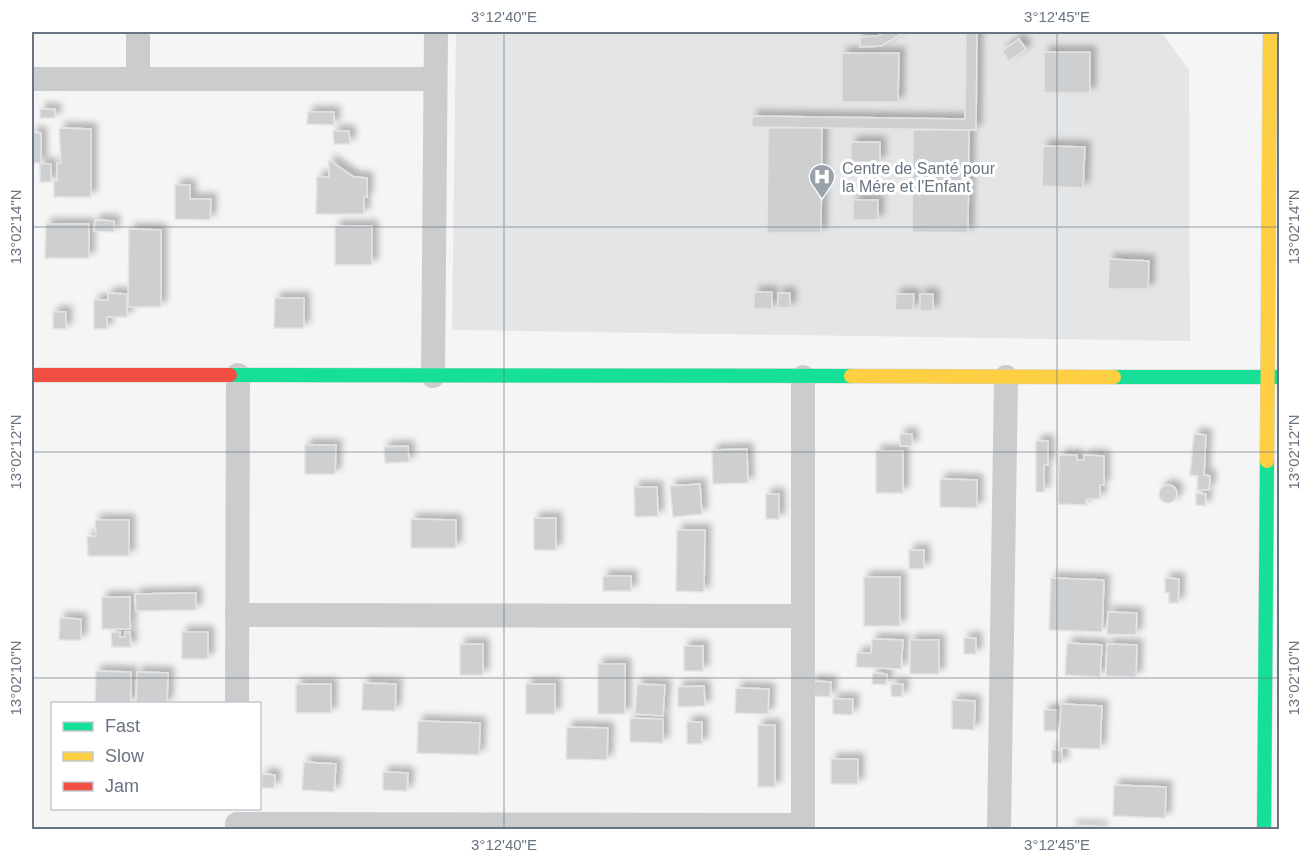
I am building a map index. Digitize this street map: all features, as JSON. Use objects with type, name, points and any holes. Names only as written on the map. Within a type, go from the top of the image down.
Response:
[{"type":"street","points":[[138,32],[138,79]]},
{"type":"street","points":[[433,376],[436,32]]},
{"type":"street","points":[[1264,830],[1272,638],[1273,377],[1270,32]]},
{"type":"street","points":[[32,79],[435,80]]},
{"type":"street","points":[[32,375],[1273,377]]},
{"type":"street","points":[[237,702],[238,375]]},
{"type":"street","points":[[237,821],[803,827],[804,377]]},
{"type":"street","points":[[999,830],[1006,377]]},
{"type":"street","points":[[237,615],[803,616]]},
{"type":"shaded area","name":"Centre de Santé pour la Mére et l'Enfant","points":[[456,32],[1161,32],[1189,70],[1190,341],[452,330]]},
{"type":"building","points":[[885,32],[905,32],[881,46],[860,47],[860,37],[878,36]]},
{"type":"building","name":"Centre de Santé pour la Mére et l'Enfant","points":[[966,32],[977,32],[976,130],[752,127],[752,116],[965,119]]},
{"type":"building","points":[[1019,39],[1026,49],[1009,61],[1002,51]]},
{"type":"building","points":[[1044,52],[1090,52],[1090,93],[1044,93]]},
{"type":"building","points":[[842,53],[899,53],[898,102],[842,102]]},
{"type":"building","points":[[40,109],[55,109],[55,118],[40,118]]},
{"type":"building","points":[[308,112],[334,112],[334,125],[307,124]]},
{"type":"building","points":[[59,128],[91,129],[91,197],[54,197],[57,163],[61,163]]},
{"type":"building","points":[[768,128],[822,128],[821,233],[767,233]]},
{"type":"building","points":[[913,130],[969,130],[968,233],[912,232]]},
{"type":"building","points":[[333,131],[349,131],[350,144],[334,144]]},
{"type":"building","points":[[32,132],[41,133],[41,163],[32,163]]},
{"type":"building","points":[[851,142],[880,142],[880,162],[851,162]]},
{"type":"building","points":[[1043,146],[1085,147],[1083,188],[1042,186]]},
{"type":"building","points":[[329,160],[354,177],[367,178],[364,214],[316,214],[317,177],[329,177]]},
{"type":"building","points":[[40,164],[51,164],[51,182],[40,182]]},
{"type":"building","points":[[175,185],[190,185],[190,199],[211,199],[210,220],[175,219]]},
{"type":"building","points":[[853,200],[878,200],[878,220],[853,220]]},
{"type":"building","points":[[95,220],[114,221],[114,232],[94,231]]},
{"type":"building","points":[[46,224],[89,224],[89,258],[45,258]]},
{"type":"building","points":[[335,226],[372,226],[372,265],[335,265]]},
{"type":"building","points":[[129,229],[161,230],[161,307],[128,307]]},
{"type":"building","points":[[1109,259],[1149,261],[1148,289],[1108,289]]},
{"type":"building","points":[[754,292],[772,292],[772,309],[754,309]]},
{"type":"building","points":[[108,293],[127,294],[127,317],[107,317],[107,329],[94,329],[94,300],[108,300]]},
{"type":"building","points":[[778,293],[790,293],[790,308],[778,308]]},
{"type":"building","points":[[896,294],[914,294],[913,310],[895,310]]},
{"type":"building","points":[[920,294],[933,294],[933,311],[920,311]]},
{"type":"building","points":[[275,298],[304,298],[304,328],[274,328]]},
{"type":"building","points":[[53,312],[66,312],[66,329],[53,329]]},
{"type":"building","points":[[900,434],[912,434],[912,446],[900,446]]},
{"type":"building","points":[[1194,434],[1206,435],[1204,475],[1210,476],[1209,490],[1197,490],[1198,476],[1190,475]]},
{"type":"building","points":[[1036,441],[1048,441],[1048,465],[1044,465],[1044,492],[1036,492]]},
{"type":"building","points":[[305,445],[336,445],[335,474],[305,474]]},
{"type":"building","points":[[408,446],[409,462],[385,463],[384,447]]},
{"type":"building","points":[[747,449],[748,483],[713,484],[712,450]]},
{"type":"building","points":[[876,451],[903,451],[903,493],[876,493]]},
{"type":"building","points":[[1059,455],[1077,455],[1077,460],[1084,460],[1084,455],[1104,456],[1104,485],[1100,485],[1100,499],[1086,499],[1086,505],[1058,504]]},
{"type":"building","points":[[940,479],[977,480],[977,508],[940,507]]},
{"type":"building","points":[[700,484],[702,514],[673,517],[670,486]]},
{"type":"building","points":[[1168,485],[1174,488],[1177,494],[1174,500],[1168,503],[1162,500],[1159,494],[1162,488]]},
{"type":"building","points":[[634,487],[657,487],[658,516],[635,517]]},
{"type":"building","points":[[1196,493],[1206,494],[1205,506],[1196,505]]},
{"type":"building","points":[[766,494],[779,494],[779,519],[766,519]]},
{"type":"building","points":[[534,518],[556,518],[556,550],[534,550]]},
{"type":"building","points":[[411,519],[456,520],[456,548],[411,548]]},
{"type":"building","points":[[95,520],[129,520],[129,556],[88,556],[87,537],[96,536]]},
{"type":"building","points":[[677,530],[705,530],[704,592],[676,591]]},
{"type":"building","points":[[909,550],[924,550],[924,569],[909,569]]},
{"type":"building","points":[[603,576],[631,576],[631,591],[603,591]]},
{"type":"building","points":[[864,577],[900,577],[900,626],[864,626]]},
{"type":"building","points":[[1051,578],[1104,580],[1102,632],[1049,630]]},
{"type":"building","points":[[1165,578],[1179,579],[1178,603],[1169,603],[1169,593],[1165,593]]},
{"type":"building","points":[[196,593],[196,610],[136,611],[135,594]]},
{"type":"building","points":[[102,597],[130,597],[130,629],[102,629]]},
{"type":"building","points":[[1108,612],[1137,613],[1136,635],[1107,634]]},
{"type":"building","points":[[60,618],[81,619],[81,640],[59,640]]},
{"type":"building","points":[[111,632],[120,632],[120,637],[125,637],[125,632],[130,632],[131,647],[112,647]]},
{"type":"building","points":[[182,632],[208,632],[208,659],[182,659]]},
{"type":"building","points":[[964,638],[976,638],[976,654],[964,654]]},
{"type":"building","points":[[872,639],[903,640],[901,669],[856,667],[857,653],[871,653]]},
{"type":"building","points":[[910,640],[939,640],[939,674],[910,674]]},
{"type":"building","points":[[1067,643],[1102,645],[1100,677],[1065,675]]},
{"type":"building","points":[[460,644],[483,644],[483,675],[460,675]]},
{"type":"building","points":[[1107,644],[1137,645],[1136,677],[1106,676]]},
{"type":"building","points":[[684,646],[703,646],[703,671],[684,671]]},
{"type":"building","points":[[598,664],[625,664],[625,714],[598,714]]},
{"type":"building","points":[[96,671],[131,672],[131,702],[95,702]]},
{"type":"building","points":[[137,672],[168,673],[167,702],[136,702]]},
{"type":"building","points":[[873,673],[887,674],[886,685],[872,684]]},
{"type":"building","points":[[811,681],[831,682],[830,697],[811,696]]},
{"type":"building","points":[[363,683],[396,684],[395,711],[362,710]]},
{"type":"building","points":[[296,684],[331,684],[331,713],[296,713]]},
{"type":"building","points":[[526,684],[555,684],[555,714],[526,714]]},
{"type":"building","points":[[637,684],[665,685],[663,716],[635,714]]},
{"type":"building","points":[[891,684],[903,684],[902,697],[891,696]]},
{"type":"building","points":[[704,686],[705,706],[678,707],[678,687]]},
{"type":"building","points":[[736,688],[769,689],[768,714],[735,713]]},
{"type":"building","points":[[833,699],[853,699],[852,715],[833,714]]},
{"type":"building","points":[[952,700],[975,701],[974,730],[952,729]]},
{"type":"building","points":[[1061,704],[1102,706],[1100,749],[1059,748]]},
{"type":"building","points":[[1044,710],[1057,710],[1057,731],[1044,731]]},
{"type":"building","points":[[630,718],[663,719],[663,743],[630,742]]},
{"type":"building","points":[[418,721],[480,723],[479,755],[417,753]]},
{"type":"building","points":[[687,722],[702,722],[702,744],[687,744]]},
{"type":"building","points":[[758,725],[775,725],[775,787],[758,787]]},
{"type":"building","points":[[567,727],[608,728],[607,760],[566,759]]},
{"type":"building","points":[[1052,750],[1062,750],[1062,763],[1052,763]]},
{"type":"building","points":[[831,759],[858,759],[858,784],[831,784]]},
{"type":"building","points":[[304,762],[336,764],[334,792],[302,790]]},
{"type":"building","points":[[383,772],[408,773],[407,791],[383,790]]},
{"type":"building","points":[[262,774],[275,775],[274,788],[262,788]]},
{"type":"building","points":[[1114,785],[1166,787],[1165,818],[1113,816]]},
{"type":"building","points":[[1072,826],[1102,827],[1102,830],[1072,830]]},
{"type":"traffic: fast","points":[[230,375],[851,376]]},
{"type":"traffic: fast","points":[[1114,377],[1280,377]]},
{"type":"traffic: fast","points":[[1264,830],[1267,461]]},
{"type":"traffic: slow","points":[[1267,461],[1270,32]]},
{"type":"traffic: slow","points":[[851,376],[1114,377]]},
{"type":"traffic: jam","points":[[32,375],[230,375]]},
{"type":"place","name":"Centre de Santé pour la Mére et l'Enfant","points":[[822,200]]}]
